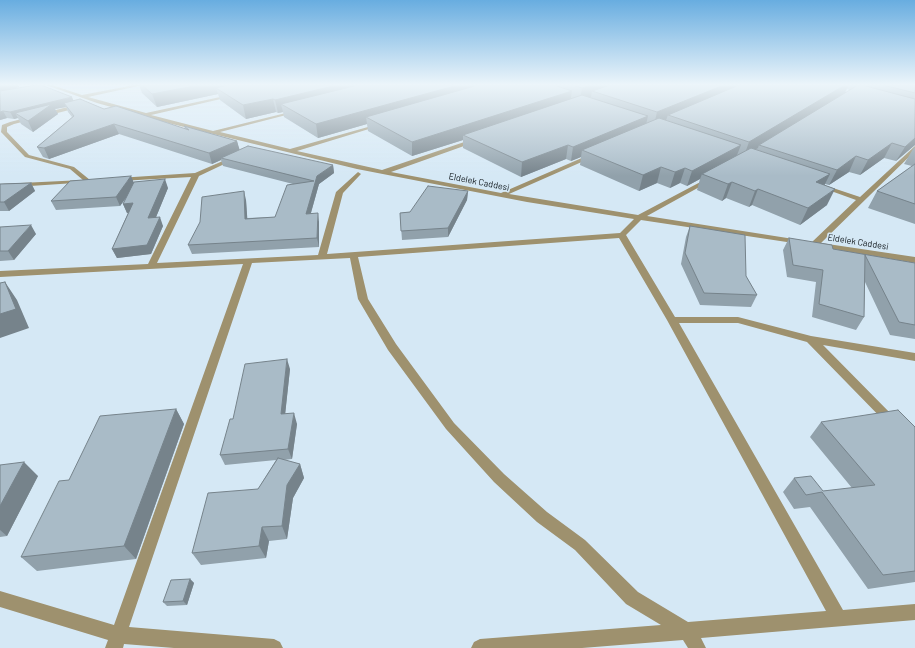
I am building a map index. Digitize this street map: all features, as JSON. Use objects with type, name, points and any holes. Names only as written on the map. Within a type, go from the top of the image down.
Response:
[{"type":"street","points":[[0,186],[92,181],[72,168],[27,156],[4,132],[4,126],[38,115]]},
{"type":"street","name":"Eldelek Caddesi","points":[[151,115],[290,151],[383,172],[502,195],[640,218],[915,260]]},
{"type":"street","points":[[212,132],[281,115]]},
{"type":"street","points":[[290,151],[389,121]]},
{"type":"street","points":[[383,172],[486,137]]},
{"type":"street","points":[[111,180],[196,174],[264,144]]},
{"type":"street","points":[[815,244],[915,148]]},
{"type":"street","points":[[502,195],[596,154]]},
{"type":"street","points":[[152,265],[196,174]]},
{"type":"street","points":[[322,257],[340,192],[358,174]]},
{"type":"street","points":[[0,274],[322,257],[622,235],[640,218],[719,174]]},
{"type":"street","points":[[818,184],[862,200]]},
{"type":"street","points":[[622,235],[672,320],[839,618]]},
{"type":"street","points":[[353,254],[363,299],[392,347],[450,426],[499,478],[542,517],[580,545],[632,598],[686,631],[697,648]]},
{"type":"street","points":[[117,641],[248,261]]},
{"type":"street","points":[[672,320],[738,320],[811,339],[915,357]]},
{"type":"street","points":[[811,339],[899,429]]},
{"type":"street","points":[[0,598],[117,641],[274,648]]},
{"type":"street","points":[[480,648],[915,612]]},
{"type":"building","points":[[19,115],[36,115],[28,121]]},
{"type":"building","points":[[144,115],[189,130],[184,126],[237,141],[209,153],[114,124],[44,148],[37,147],[74,116]]},
{"type":"building","points":[[301,115],[348,115],[316,124]]},
{"type":"building","points":[[372,115],[496,115],[412,142],[366,117]]},
{"type":"building","points":[[522,115],[648,116],[573,147],[568,145],[522,162],[463,135]]},
{"type":"building","points":[[669,115],[794,115],[749,142]]},
{"type":"building","points":[[808,115],[915,115],[915,138],[905,147],[892,143],[868,160],[856,156],[837,170],[759,145]]},
{"type":"building","points":[[659,118],[741,145],[692,171],[685,168],[675,172],[661,167],[643,175],[582,150]]},
{"type":"building","points":[[248,146],[333,165],[317,176],[306,214],[318,213],[317,238],[188,245],[200,222],[202,197],[244,191],[245,219],[275,217],[287,185],[314,181],[221,158]]},
{"type":"building","points":[[751,148],[830,174],[816,182],[835,189],[808,208],[758,189],[755,191],[732,182],[728,184],[702,174]]},
{"type":"building","points":[[915,164],[915,204],[877,191]]},
{"type":"building","points":[[131,176],[116,197],[51,201],[70,181]]},
{"type":"building","points":[[165,179],[148,218],[160,217],[147,245],[112,249],[133,203],[123,204],[134,182]]},
{"type":"building","points":[[31,183],[4,202],[0,202],[0,184]]},
{"type":"building","points":[[428,186],[468,191],[448,228],[401,231],[400,213],[410,212]]},
{"type":"building","points":[[31,225],[8,251],[0,251],[0,227]]},
{"type":"building","points":[[690,226],[745,235],[746,276],[757,295],[704,293],[685,253]]},
{"type":"building","points":[[789,238],[832,245],[833,249],[915,263],[915,325],[899,322],[865,255],[864,317],[819,304],[823,270],[793,265]]},
{"type":"building","points":[[5,282],[16,309],[0,314],[0,283]]},
{"type":"building","points":[[287,359],[281,414],[294,413],[288,449],[220,455],[230,419],[233,419],[245,364]]},
{"type":"building","points":[[176,409],[124,546],[21,557],[59,481],[69,480],[100,416]]},
{"type":"building","points":[[898,410],[915,427],[915,571],[883,575],[822,492],[806,495],[794,478],[811,476],[823,491],[875,485],[821,422]]},
{"type":"building","points":[[278,458],[300,464],[287,485],[282,526],[262,527],[259,546],[192,553],[208,493],[258,489]]},
{"type":"building","points":[[24,462],[0,506],[0,465]]},
{"type":"building","points":[[190,579],[183,601],[163,602],[171,580]]}]
